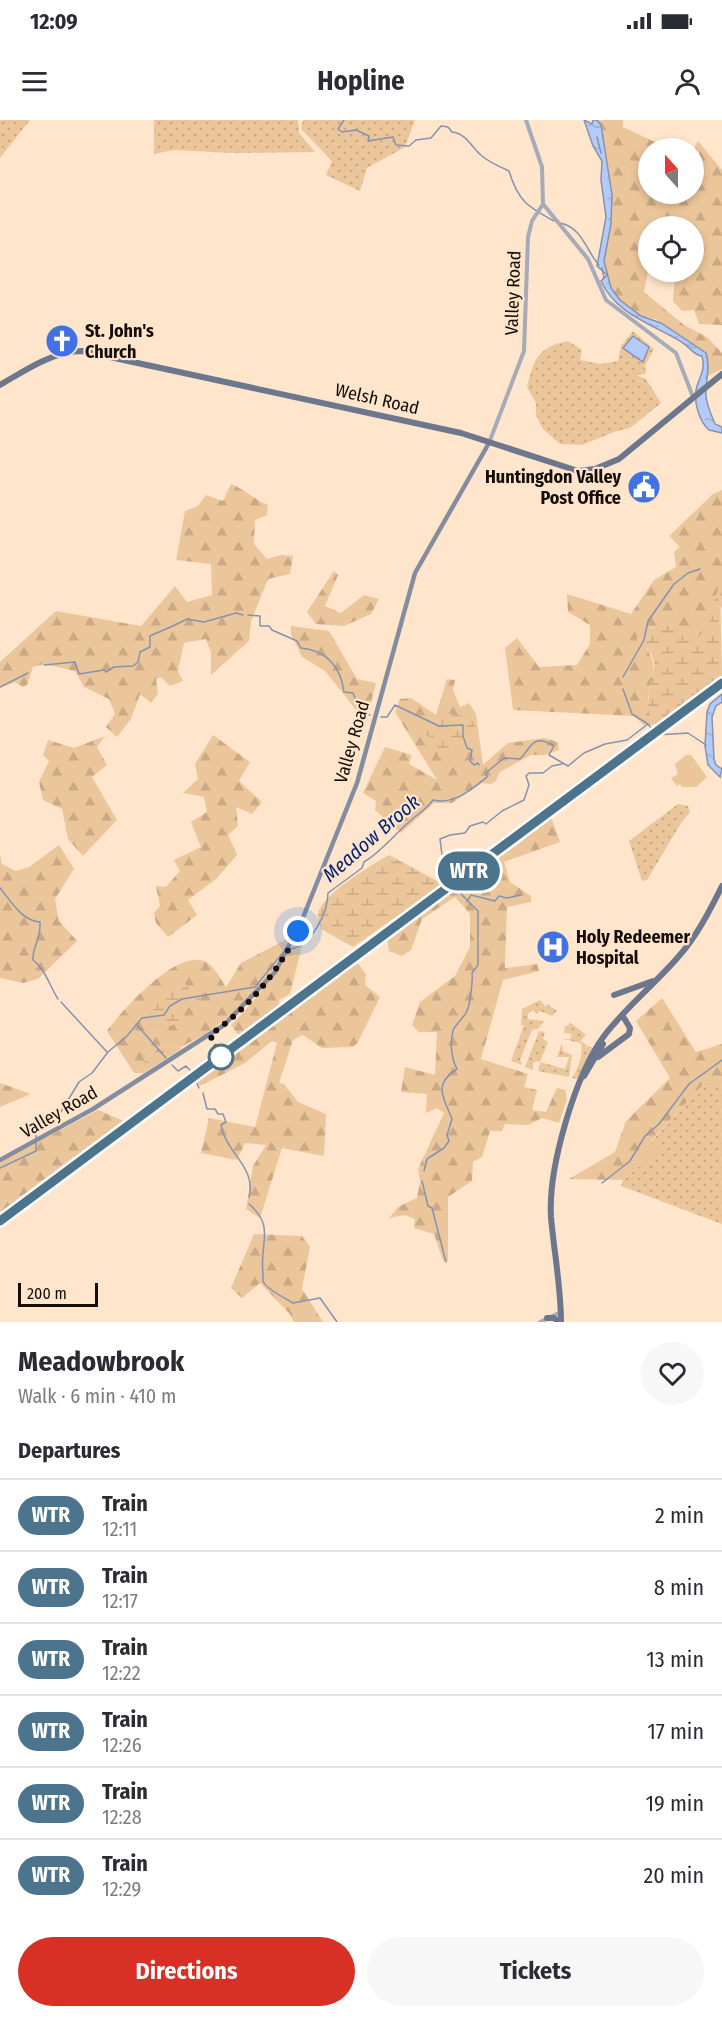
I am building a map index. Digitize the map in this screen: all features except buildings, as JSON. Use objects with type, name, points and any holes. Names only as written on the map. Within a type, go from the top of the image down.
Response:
[{"type":"main road","name":"Welsh Road","points":[[0,385],[64,353],[82,351],[319,400],[461,433],[563,468],[591,470],[619,459],[722,374]]},
{"type":"main road","name":"Valley Road","points":[[0,1160],[93,1109],[224,1025],[255,996],[275,972],[290,946],[357,783],[415,573],[489,443]]},
{"type":"main road","points":[[544,1320],[554,1318],[560,1322],[561,1312],[551,1216],[552,1186],[555,1164],[579,1084],[590,1058],[606,1034],[689,943],[722,886]]},
{"type":"main road","points":[[589,1069],[605,1040],[687,954],[722,893]]},
{"type":"main road","points":[[614,995],[657,980]]},
{"type":"main road","points":[[579,1084],[600,1054],[629,1034],[630,1028],[624,1018]]},
{"type":"street","points":[[526,120],[542,167],[543,204],[561,223],[590,262],[600,291],[606,300],[676,353],[694,396]]},
{"type":"street","name":"Valley Road","points":[[489,443],[524,351],[528,237],[536,212],[543,204]]},
{"type":"street","points":[[544,1320],[561,1312]]},
{"type":"green space","points":[[0,120],[30,120],[0,158]]},
{"type":"green space","points":[[154,120],[298,120],[299,133],[315,152],[231,153],[174,150],[154,154]]},
{"type":"green space","points":[[303,120],[415,120],[405,147],[367,168],[360,191],[326,175],[332,161],[301,129]]},
{"type":"green space","points":[[597,120],[623,120],[623,127],[646,138],[638,138],[638,204],[704,204],[704,148],[722,170],[722,325],[699,324],[694,310],[682,311],[673,301],[674,282],[704,282],[704,216],[638,216],[638,282],[646,282],[644,292],[684,325],[707,337],[722,353],[722,369],[708,376],[706,353],[656,319],[641,316],[620,300],[611,288],[604,261],[611,224],[611,195],[601,125]]},
{"type":"green space","points":[[633,331],[654,349],[645,366],[646,374],[636,375],[646,379],[661,403],[630,428],[582,445],[560,444],[543,429],[536,415],[536,403],[527,387],[538,356],[550,347],[568,341],[582,350],[580,360],[600,364],[618,361],[621,346]]},
{"type":"green space","points":[[231,484],[268,505],[267,515],[255,520],[254,544],[267,559],[281,555],[293,556],[290,574],[268,579],[251,621],[249,641],[211,675],[211,653],[206,639],[184,643],[178,671],[183,681],[170,686],[161,677],[156,679],[158,694],[151,703],[140,694],[131,719],[117,737],[106,727],[115,714],[109,699],[84,687],[75,671],[44,664],[33,667],[27,685],[23,687],[15,682],[0,688],[0,662],[56,611],[141,626],[175,586],[187,602],[212,595],[211,564],[176,560],[185,511],[198,506],[206,495],[223,501]]},
{"type":"green space","points":[[722,490],[722,606],[714,618],[695,689],[687,629],[652,627],[637,639],[648,651],[653,661],[648,702],[649,712],[655,724],[645,726],[634,716],[513,710],[505,648],[517,638],[539,667],[577,665],[590,644],[590,625],[568,612],[567,594],[631,614],[654,580],[676,567],[674,552],[680,547],[669,536],[713,494]]},
{"type":"green space","points":[[334,571],[338,575],[325,606],[341,613],[364,595],[379,599],[371,614],[344,626],[316,624],[307,612]]},
{"type":"green space","points":[[720,585],[722,678],[660,724],[655,724],[648,702],[653,659],[637,637],[648,629],[668,626],[688,629],[692,636],[697,638],[705,630],[712,617]]},
{"type":"green space","points":[[291,626],[329,631],[357,679],[376,683],[366,722],[325,671],[302,657],[291,634]]},
{"type":"green space","points":[[447,679],[455,680],[453,690],[460,707],[469,703],[476,714],[483,765],[508,743],[544,738],[558,742],[559,750],[545,755],[531,755],[500,772],[496,781],[490,784],[482,783],[452,803],[434,803],[401,833],[375,810],[376,801],[363,793],[385,747],[412,755],[409,764],[437,780],[395,712],[400,699],[411,698],[436,715]]},
{"type":"green space","points":[[444,713],[469,717],[478,729],[478,733],[451,756],[438,757],[438,739],[421,734],[427,726]]},
{"type":"green space","points":[[213,735],[250,762],[239,781],[262,802],[252,814],[236,807],[238,826],[228,835],[237,855],[216,879],[188,900],[197,915],[168,937],[156,923],[154,913],[160,906],[156,886],[166,887],[180,871],[174,860],[201,847],[191,822],[207,812],[204,797],[183,793],[198,779],[195,764]]},
{"type":"green space","points":[[105,736],[97,747],[107,765],[92,777],[117,820],[83,856],[68,839],[62,809],[43,800],[39,782],[49,761],[43,755],[48,740],[74,748]]},
{"type":"green space","points":[[686,755],[691,755],[707,777],[696,787],[682,787],[680,784],[677,786],[671,778],[678,774],[675,764]]},
{"type":"green space","points":[[678,804],[688,806],[690,812],[647,880],[642,881],[629,841]]},
{"type":"green space","points":[[550,814],[560,842],[504,862],[510,882],[531,896],[531,902],[507,907],[505,968],[537,964],[539,971],[503,980],[481,1059],[528,1074],[524,1087],[537,1090],[532,1110],[546,1112],[557,1088],[565,1090],[567,1099],[559,1123],[542,1118],[528,1125],[505,1124],[502,1131],[490,1131],[482,1157],[473,1162],[472,1181],[448,1197],[448,1261],[443,1261],[434,1234],[414,1228],[415,1219],[405,1215],[389,1218],[398,1207],[417,1198],[420,1182],[418,1169],[444,1113],[437,1108],[426,1113],[427,1094],[401,1092],[405,1067],[435,1075],[437,1032],[419,1032],[412,1025],[420,1002],[455,976],[470,947],[470,914],[455,897],[422,919],[411,950],[402,956],[389,951],[387,937]]},
{"type":"green space","points":[[59,845],[74,869],[55,899],[59,921],[77,941],[38,979],[23,983],[0,978],[0,854],[2,864],[16,871],[29,867]]},
{"type":"green space","points":[[389,855],[443,884],[353,947],[321,929],[318,915],[328,899],[348,881]]},
{"type":"green space","points":[[307,926],[290,994],[279,1000],[280,1006],[239,1036],[231,1025],[270,980],[300,928]]},
{"type":"green space","points":[[291,937],[269,976],[238,1010],[204,1035],[181,1047],[161,1045],[134,1073],[107,1031],[125,1009],[152,983],[166,972],[194,960],[209,964],[226,987],[241,963]]},
{"type":"green space","points":[[356,961],[366,974],[365,985],[380,997],[358,1042],[353,1047],[322,1048],[303,1035],[293,1040],[279,1083],[284,1084],[298,1102],[326,1114],[324,1156],[282,1148],[260,1218],[246,1209],[253,1166],[266,1145],[245,1143],[237,1160],[201,1153],[209,1118],[255,1127],[277,1043],[272,1041],[245,1063],[200,1086],[196,1080],[219,1065],[244,1042]]},
{"type":"green space","points":[[183,980],[190,991],[202,987],[217,990],[203,992],[203,999],[198,1000],[197,1004],[183,1000],[173,1009],[179,1010],[179,1021],[171,1026],[148,1024],[157,999],[172,994]]},
{"type":"green space","points":[[662,998],[696,1052],[722,1044],[722,1087],[705,1082],[650,1142],[659,1150],[623,1180],[569,1179],[615,1152],[626,1121],[670,1078],[636,1021]]},
{"type":"green space","points":[[540,1000],[546,1007],[547,1004],[557,1011],[552,1016],[540,1011],[537,1014],[532,1010],[528,1014],[528,1019],[544,1021],[539,1028],[532,1030],[520,1060],[522,1065],[511,1061],[524,1025],[521,1025],[522,1009]]},
{"type":"green space","points":[[570,1022],[586,1035],[580,1041],[587,1045],[585,1050],[588,1046],[592,1048],[577,1079],[572,1078],[581,1057],[581,1043],[563,1039],[570,1039],[572,1034],[564,1033],[565,1026],[568,1026]]},
{"type":"green space","points":[[539,1031],[545,1032],[543,1039],[548,1042],[540,1062],[533,1063],[533,1070],[525,1067]]},
{"type":"green space","points":[[562,1043],[563,1051],[572,1055],[569,1077],[538,1071],[540,1062],[565,1069],[569,1057],[557,1057]]},
{"type":"green space","points":[[161,1045],[181,1047],[181,1049],[144,1073],[134,1073]]},
{"type":"green space","points":[[705,1081],[722,1087],[722,1224],[621,1186],[623,1180],[658,1150],[650,1143]]},
{"type":"green space","points":[[0,1083],[31,1094],[0,1107]]},
{"type":"green space","points":[[98,1110],[126,1122],[0,1215],[0,1162]]},
{"type":"green space","points":[[254,1234],[302,1236],[310,1247],[302,1289],[323,1322],[294,1322],[289,1313],[260,1283],[242,1298],[231,1288]]},
{"type":"water","points":[[584,120],[592,124],[593,120],[597,120],[601,125],[612,195],[611,224],[604,261],[611,288],[620,300],[641,316],[661,323],[706,353],[708,364],[706,390],[709,410],[715,424],[722,427],[722,433],[709,430],[702,422],[698,412],[696,395],[703,370],[702,356],[626,311],[608,293],[601,281],[607,275],[597,266],[606,217],[601,180],[602,161],[593,146]]},
{"type":"water","points":[[633,336],[649,347],[643,362],[623,348]]},
{"type":"water","points":[[722,694],[722,702],[716,706],[712,717],[714,759],[716,765],[722,769],[720,777],[708,765],[705,746],[707,712],[710,704]]},
{"type":"waterway","points":[[344,120],[338,129],[342,132],[356,130],[369,136],[368,141],[393,137],[396,145],[409,146],[416,140],[431,138],[441,126],[448,127],[452,132],[465,138],[478,153],[509,171],[516,190],[525,202],[554,221]]},
{"type":"waterway","points":[[597,137],[601,153]]},
{"type":"waterway","points":[[559,223],[567,225],[578,234],[599,265]]},
{"type":"waterway","points":[[602,268],[604,278]]},
{"type":"waterway","points":[[623,677],[644,640],[648,621],[674,584],[688,573],[700,569]]},
{"type":"waterway","points":[[44,665],[75,662],[79,674],[104,670],[106,672],[114,667],[133,666],[138,662],[140,652],[150,647],[150,636],[187,619],[204,622],[236,613],[243,615]]},
{"type":"waterway","points":[[248,615],[260,616],[260,626],[269,626],[272,630],[297,641],[301,648],[310,649],[325,656],[340,675],[344,692],[353,693],[360,711],[370,715]]},
{"type":"waterway","points":[[0,687],[28,673]]},
{"type":"waterway","points":[[623,689],[632,714],[648,724],[657,735],[688,733],[706,745]]},
{"type":"waterway","points":[[381,717],[387,717],[395,705],[439,726],[463,725],[463,736],[467,748],[472,750],[470,761],[474,765],[478,763],[479,765]]},
{"type":"waterway","points":[[487,772],[504,758],[520,759],[537,741],[547,742],[554,746],[549,755],[568,766],[584,753],[605,744],[627,740],[648,724]]},
{"type":"waterway","points":[[450,881],[444,871],[440,839],[465,833],[470,826],[483,822],[486,824],[502,811],[524,800],[529,785],[526,776],[529,773],[543,773],[552,766],[562,764]]},
{"type":"waterway","name":"Meadow Brook","points":[[290,949],[305,942],[317,927],[325,910],[328,893],[362,868],[364,862],[433,800],[448,800],[462,795],[487,777],[486,773]]},
{"type":"waterway","points":[[424,1171],[427,1159],[444,1148],[449,1141],[447,1135],[452,1119],[443,1098],[442,1086],[449,1075],[457,1069],[452,1055],[452,1036],[454,1028],[467,1011],[472,973],[478,965],[478,911],[454,887]]},
{"type":"waterway","points":[[0,888],[22,914],[40,922],[33,960],[44,973],[58,999]]},
{"type":"waterway","points":[[467,902],[471,895],[495,901],[499,896],[507,898],[521,895]]},
{"type":"waterway","name":"Meadow Brook","points":[[0,1168],[36,1151],[36,1129],[54,1123],[79,1082],[92,1073],[108,1052],[127,1036],[142,1018],[164,1015],[170,1006],[182,999],[255,987],[285,950]]},
{"type":"waterway","points":[[61,1002],[107,1052]]},
{"type":"waterway","points":[[136,1024],[166,1058]]},
{"type":"waterway","points":[[602,1183],[630,1161],[645,1136],[659,1124],[689,1084],[722,1060]]},
{"type":"waterway","points":[[172,1065],[178,1071],[186,1066],[192,1072]]},
{"type":"waterway","points":[[196,1081],[199,1088]]},
{"type":"waterway","points":[[203,1093],[207,1109],[215,1109],[218,1114],[223,1114],[226,1122],[221,1125],[224,1135],[249,1177],[249,1197]]},
{"type":"waterway","points":[[422,1181],[428,1206],[432,1208],[446,1262]]},
{"type":"waterway","points":[[249,1204],[257,1212],[264,1228],[262,1263],[266,1286],[293,1303],[320,1298],[337,1322]]},
{"type":"railway","points":[[0,1221],[722,683]]},
{"type":"train","name":"WTR","points":[[0,1221],[722,683]]},
{"type":"place","name":"St. John's Church","points":[[62,341]]},
{"type":"place","name":"Huntingdon Valley Post Office","points":[[644,487]]},
{"type":"place","name":"Holy Redeemer Hospital","points":[[553,947]]},
{"type":"route","points":[[221,1057],[210,1035],[255,996],[275,972],[298,931]]}]
